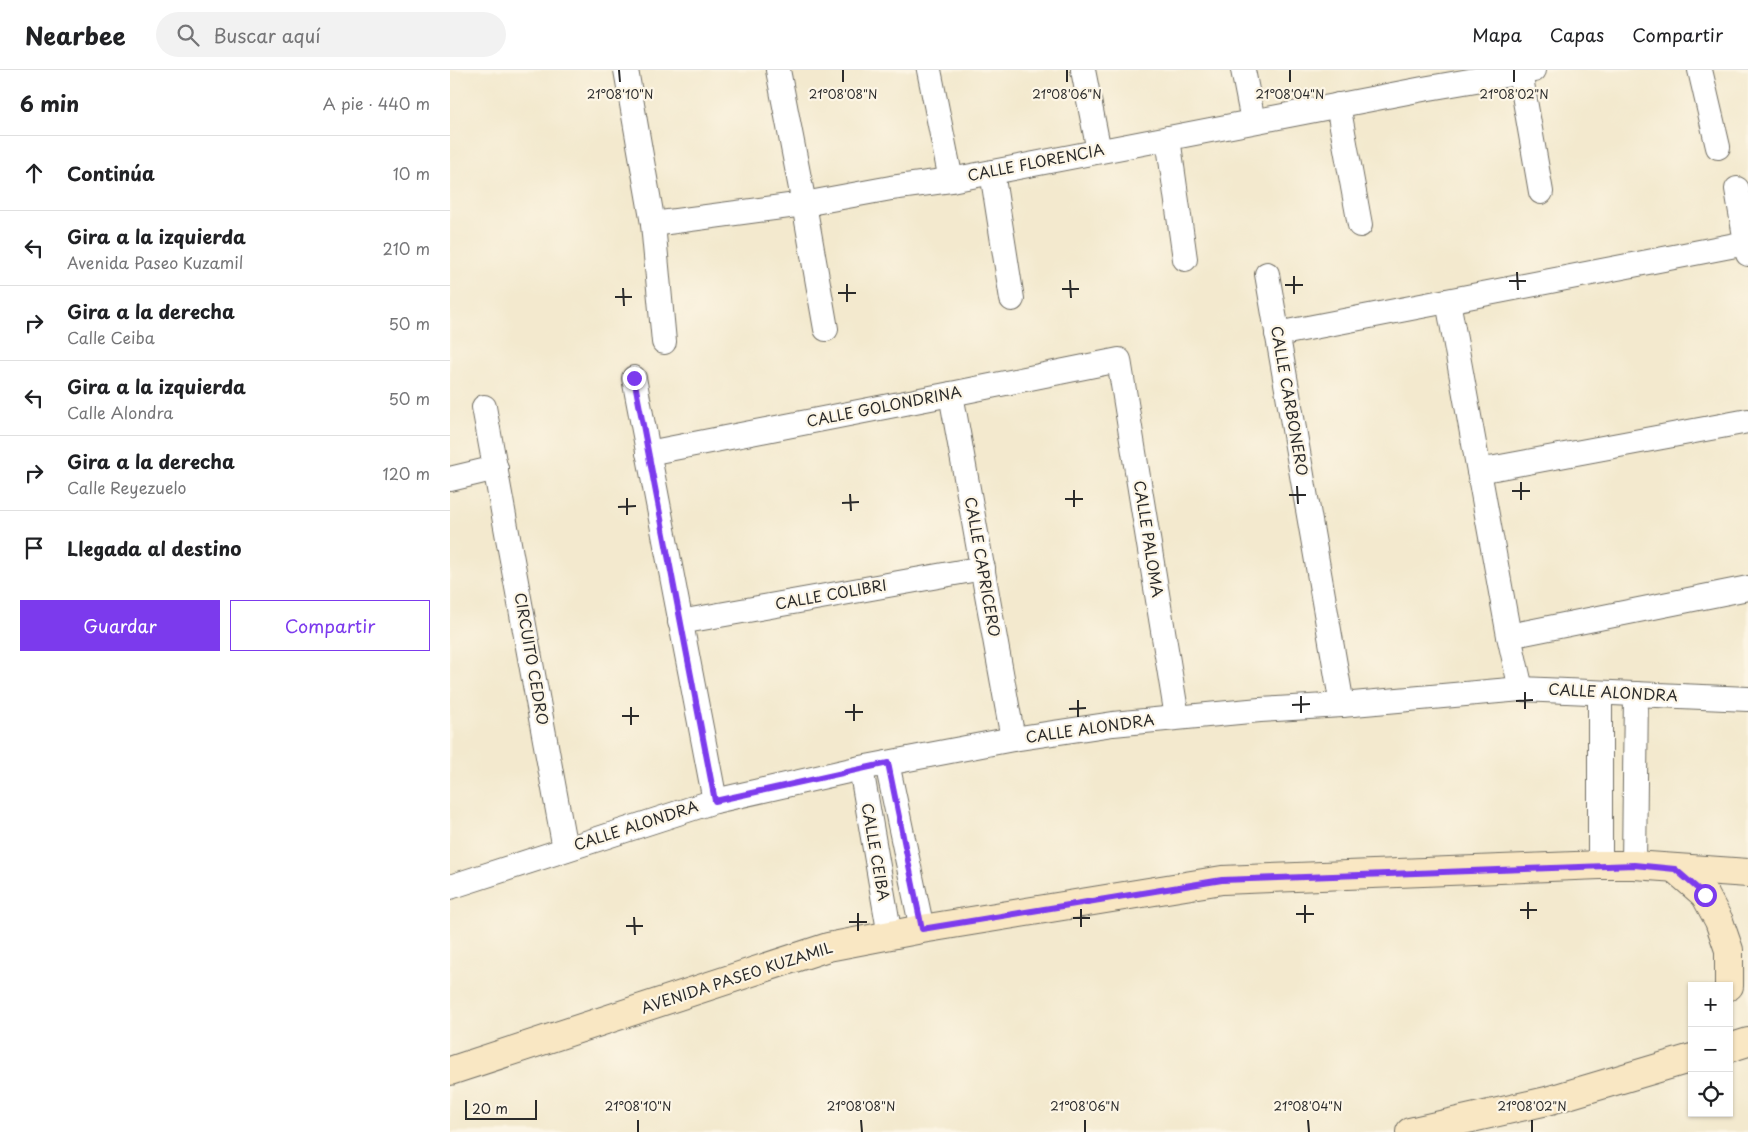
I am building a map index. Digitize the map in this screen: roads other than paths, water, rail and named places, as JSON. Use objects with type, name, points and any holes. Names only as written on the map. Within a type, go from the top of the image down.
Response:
[{"type":"main road","name":"AVENIDA PASEO KUZAMIL","points":[[450,1071],[828,947],[922,929],[1222,880],[1600,865],[1634,865],[1748,873]]},
{"type":"main road","points":[[1675,869],[1705,895],[1719,921],[1729,950],[1729,982]]},
{"type":"main road","points":[[1733,1047],[1748,1042]]},
{"type":"main road","points":[[1410,1132],[1547,1101],[1688,1059]]},
{"type":"street","points":[[626,70],[653,224],[664,342]]},
{"type":"street","points":[[778,70],[826,329]]},
{"type":"street","points":[[929,70],[950,180]]},
{"type":"street","points":[[1083,70],[1098,151]]},
{"type":"street","points":[[1243,70],[1252,122]]},
{"type":"street","points":[[1700,70],[1718,147]]},
{"type":"street","points":[[1527,71],[1541,192]]},
{"type":"street","name":"CALLE FLORENCIA","points":[[653,224],[804,204],[891,188],[950,180],[1338,105],[1421,79],[1527,71]]},
{"type":"street","points":[[1338,105],[1360,225]]},
{"type":"street","points":[[1168,138],[1185,258]]},
{"type":"street","points":[[992,172],[1012,299]]},
{"type":"street","points":[[1277,334],[1448,301],[1747,248],[1737,188]]},
{"type":"street","name":"CALLE CARBONERO","points":[[1267,274],[1342,705]]},
{"type":"street","points":[[1448,301],[1509,636],[1521,689]]},
{"type":"street","name":"CALLE GOLONDRINA","points":[[648,453],[1119,360]]},
{"type":"street","name":"CALLE PALOMA","points":[[1119,360],[1177,717]]},
{"type":"street","points":[[634,378],[715,801]]},
{"type":"street","name":"CALLE CAPRICERO","points":[[952,394],[1013,739]]},
{"type":"street","name":"CIRCUITO CEDRO","points":[[484,407],[565,849]]},
{"type":"street","points":[[1479,471],[1748,421]]},
{"type":"street","points":[[450,479],[496,468]]},
{"type":"street","name":"CALLE COLIBRI","points":[[680,622],[983,568]]},
{"type":"street","points":[[1509,636],[1748,588]]},
{"type":"street","name":"CALLE ALONDRA","points":[[450,887],[715,801],[861,768],[1013,739],[1112,724],[1521,689],[1748,700]]},
{"type":"street","points":[[1600,693],[1600,865]]},
{"type":"street","points":[[1634,865],[1636,694]]},
{"type":"street","name":"CALLE CEIBA","points":[[888,763],[922,929]]},
{"type":"street","name":"CALLE CEIBA","points":[[861,768],[890,936]]}]
